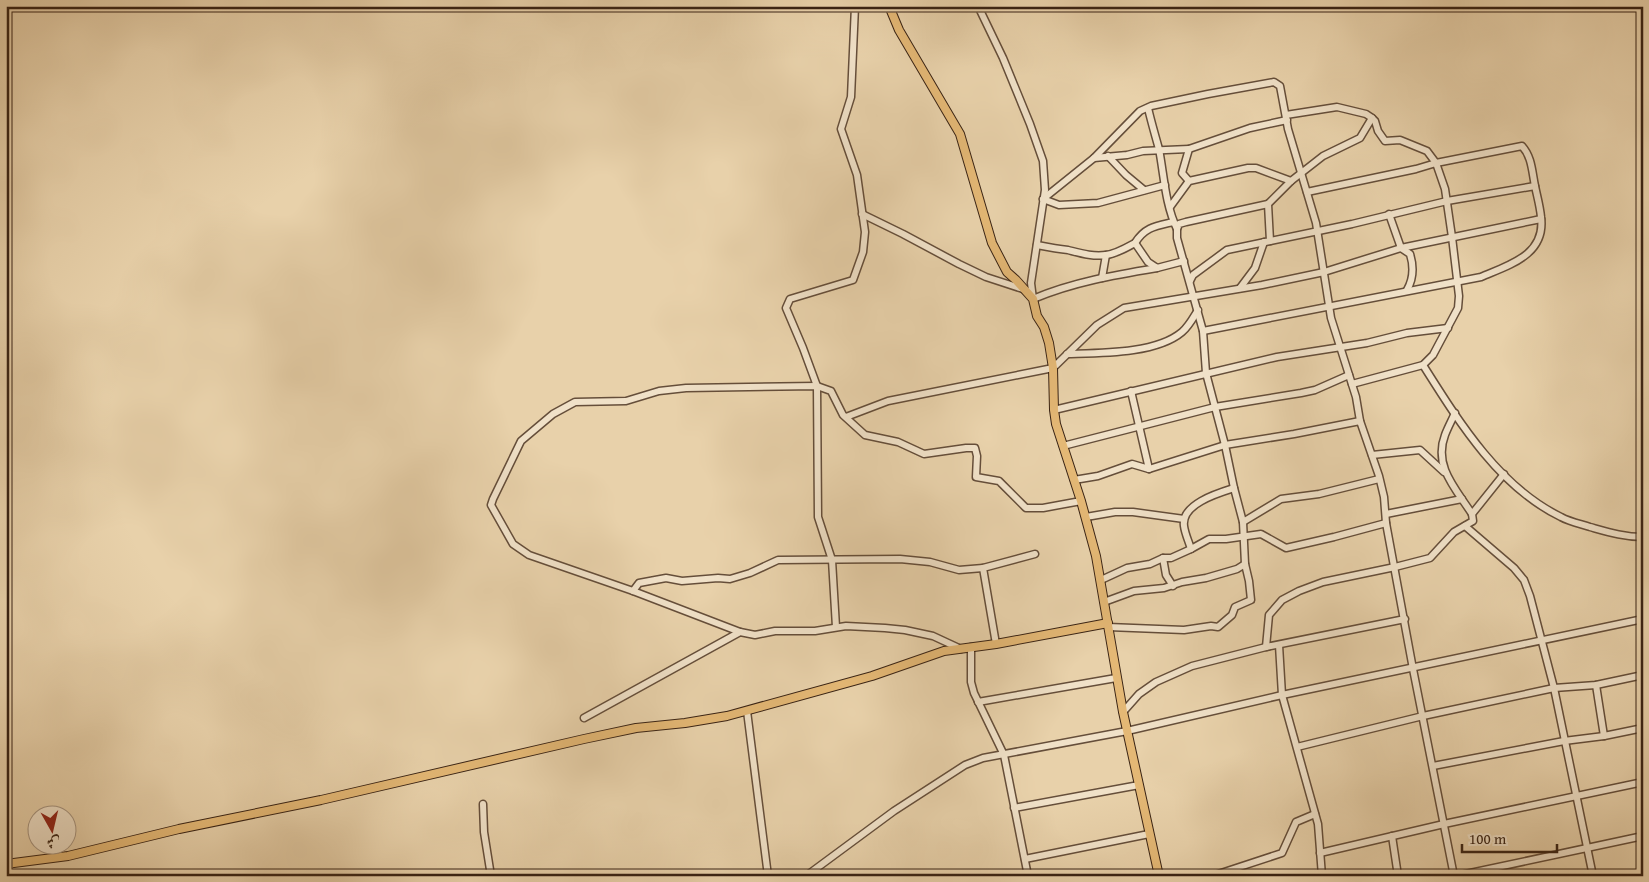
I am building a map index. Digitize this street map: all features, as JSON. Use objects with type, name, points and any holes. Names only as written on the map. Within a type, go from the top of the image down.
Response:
[{"type":"main road","points":[[889,6],[899,30],[960,134],[992,243],[1007,272],[1027,290],[1033,299],[1037,316],[1044,327],[1049,343],[1053,368],[1054,410],[1096,556],[1116,678],[1158,876]]},
{"type":"main road","points":[[6,864],[68,856],[179,829],[330,798],[584,738],[636,728],[727,716],[863,678],[944,651],[1108,625]]},
{"type":"street","points":[[836,627],[832,560],[818,517],[817,386],[786,308],[790,299],[853,280],[863,252],[865,232],[857,175],[841,129],[851,97],[855,6]]},
{"type":"street","points":[[978,6],[1006,66],[1043,161],[1045,177],[1031,283],[1033,299],[1055,290],[1102,278],[1184,261]]},
{"type":"street","points":[[1043,199],[1094,158],[1140,111],[1208,94],[1274,82],[1280,86],[1300,173],[1315,215],[1330,318],[1352,384],[1359,409],[1360,421],[1384,497],[1386,523],[1413,669],[1455,876],[1643,836]]},
{"type":"street","points":[[1094,158],[1143,151],[1189,149],[1287,117],[1337,107],[1366,114],[1372,118],[1385,141],[1400,140],[1427,151],[1436,162],[1445,189],[1458,282],[1458,308],[1433,355],[1423,365],[1352,384]]},
{"type":"street","points":[[1148,108],[1159,151],[1173,222],[1177,229]]},
{"type":"street","points":[[1108,625],[1184,630],[1211,626],[1218,628],[1232,615],[1235,607],[1251,600],[1245,564],[1243,522],[1206,373],[1203,331],[1177,238],[1179,224],[1268,204],[1300,173],[1323,156],[1360,138],[1372,118]]},
{"type":"street","points":[[1203,331],[1481,277],[1517,262],[1533,249],[1539,236],[1541,219],[1531,160],[1522,146],[1436,162],[1407,171],[1307,192]]},
{"type":"street","points":[[1189,149],[1182,172],[1189,181]]},
{"type":"street","points":[[1108,156],[1126,176],[1144,190]]},
{"type":"street","points":[[1170,207],[1189,181],[1248,168],[1256,168],[1291,181]]},
{"type":"street","points":[[1043,199],[1059,205],[1098,203],[1165,185]]},
{"type":"street","points":[[1190,281],[1194,275],[1227,250],[1447,201],[1535,186]]},
{"type":"street","points":[[1240,288],[1255,268],[1267,242],[1268,204]]},
{"type":"street","points":[[862,214],[986,277],[1027,290]]},
{"type":"street","points":[[1389,214],[1400,248],[1410,254],[1413,265],[1412,281],[1407,290]]},
{"type":"street","points":[[846,416],[888,401],[1053,368],[1097,325],[1124,308],[1324,272],[1400,248],[1541,219]]},
{"type":"street","points":[[1037,245],[1078,254],[1106,255],[1135,243],[1141,234],[1150,228],[1173,222]]},
{"type":"street","points":[[1135,243],[1148,262],[1157,268]]},
{"type":"street","points":[[1102,278],[1106,255]]},
{"type":"street","points":[[1067,354],[1122,351],[1162,343],[1172,339],[1186,329],[1198,310]]},
{"type":"street","points":[[1054,410],[1277,357],[1366,343],[1393,335],[1448,328]]},
{"type":"street","points":[[1423,365],[1487,457],[1522,492],[1562,518],[1629,538],[1643,537]]},
{"type":"street","points":[[1063,446],[1215,407],[1315,390],[1349,375]]},
{"type":"street","points":[[961,649],[933,636],[905,630],[836,627],[815,631],[776,631],[755,635],[740,632],[633,591],[529,555],[513,544],[491,505],[493,498],[521,441],[553,414],[575,402],[626,400],[659,390],[686,388],[817,386],[831,391],[839,408],[865,435],[898,442],[924,454],[975,448],[977,456],[976,477],[999,481],[1026,508],[1043,508],[1081,501]]},
{"type":"street","points":[[1131,391],[1149,469]]},
{"type":"street","points":[[1445,473],[1442,446],[1444,436],[1455,413]]},
{"type":"street","points":[[1074,480],[1098,476],[1132,464],[1149,469],[1225,445],[1360,421]]},
{"type":"street","points":[[1266,647],[1269,615],[1282,600],[1323,582],[1430,558],[1454,532],[1473,521],[1472,514],[1445,473],[1420,450],[1372,455]]},
{"type":"street","points":[[1472,514],[1504,474]]},
{"type":"street","points":[[1243,522],[1282,500],[1319,494],[1379,479]]},
{"type":"street","points":[[1192,549],[1184,526],[1184,519],[1202,501],[1234,488]]},
{"type":"street","points":[[1386,514],[1462,499]]},
{"type":"street","points":[[1086,518],[1115,512],[1133,512],[1184,519]]},
{"type":"street","points":[[1100,580],[1127,568],[1150,564],[1163,558],[1171,558],[1209,539],[1226,539],[1261,534],[1286,548],[1386,523]]},
{"type":"street","points":[[1465,526],[1514,568],[1524,580],[1554,688],[1594,876]]},
{"type":"street","points":[[633,591],[639,583],[666,578],[682,581],[730,579],[778,560],[900,559],[917,560],[959,570],[983,568],[1035,554]]},
{"type":"street","points":[[1163,558],[1166,575],[1173,586]]},
{"type":"street","points":[[1104,602],[1134,592],[1173,586],[1182,582],[1206,578],[1237,569],[1245,564]]},
{"type":"street","points":[[983,568],[996,644]]},
{"type":"street","points":[[1123,712],[1139,694],[1170,674],[1192,666],[1266,647],[1405,619]]},
{"type":"street","points":[[806,876],[894,810],[944,778],[983,758],[1127,731],[1643,619]]},
{"type":"street","points":[[584,718],[740,632]]},
{"type":"street","points":[[1278,645],[1282,696],[1315,814],[1319,834],[1322,876]]},
{"type":"street","points":[[971,647],[971,682],[978,702],[1004,755],[1028,876]]},
{"type":"street","points":[[1297,747],[1423,716],[1554,688],[1596,685],[1643,675]]},
{"type":"street","points":[[978,702],[1116,678]]},
{"type":"street","points":[[1596,685],[1604,736]]},
{"type":"street","points":[[747,711],[768,876]]},
{"type":"street","points":[[1432,766],[1643,728]]},
{"type":"street","points":[[1320,853],[1444,824],[1643,782]]},
{"type":"street","points":[[1014,808],[1139,786]]},
{"type":"street","points":[[482,804],[491,876]]},
{"type":"street","points":[[1212,876],[1282,853],[1296,822],[1315,814]]},
{"type":"street","points":[[1025,859],[1149,834]]},
{"type":"street","points":[[1392,836],[1398,876]]}]
